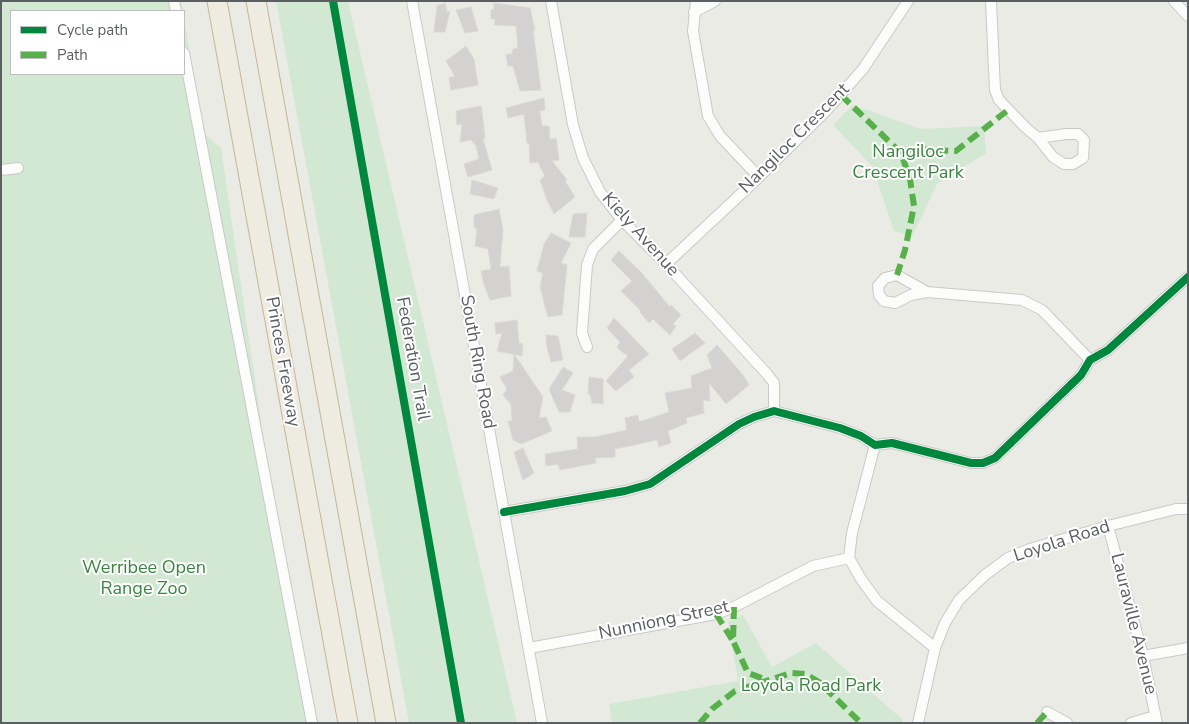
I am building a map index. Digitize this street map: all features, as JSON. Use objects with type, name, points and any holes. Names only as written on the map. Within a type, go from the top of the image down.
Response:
[{"type":"highway","name":"Princes Freeway","points":[[217,1],[348,723]]},
{"type":"highway","points":[[256,1],[386,723]]},
{"type":"street","name":"South Ring Road","points":[[412,1],[542,723]]},
{"type":"street","name":"Kiely Avenue","points":[[551,1],[573,125],[582,158],[600,192],[622,220],[666,264],[774,383],[774,411]]},
{"type":"street","points":[[696,1],[693,31],[708,116],[720,136],[759,177]]},
{"type":"street","points":[[694,12],[714,1]]},
{"type":"street","name":"Nangiloc Crescent","points":[[666,264],[826,111],[863,69],[908,1]]},
{"type":"street","points":[[991,1],[995,90],[999,100],[1038,138]]},
{"type":"street","points":[[1180,3],[1188,16]]},
{"type":"street","points":[[185,58],[312,723]]},
{"type":"street","points":[[1,170],[18,168]]},
{"type":"street","points":[[587,347],[582,333],[587,265],[593,249],[622,220]]},
{"type":"street","points":[[504,512],[625,491],[650,484],[740,424],[754,417],[774,411],[840,428],[876,445],[892,443],[971,463],[983,463],[995,458],[1081,375],[1090,360],[1108,350],[1188,277]]},
{"type":"street","points":[[927,292],[1022,300],[1042,310],[1090,360]]},
{"type":"street","points":[[876,445],[852,533],[849,558],[877,601],[934,648]]},
{"type":"street","name":"Loyola Road","points":[[918,723],[934,648],[945,623],[959,600],[985,575],[1008,558],[1030,549],[1108,526],[1176,509],[1188,509]]},
{"type":"street","name":"Lauraville Avenue","points":[[1108,526],[1143,656],[1156,719]]},
{"type":"street","name":"Nunniong Street","points":[[529,648],[716,614],[734,608],[813,566],[849,558]]},
{"type":"street","points":[[1143,656],[1188,648]]},
{"type":"street","points":[[1047,712],[1067,723]]},
{"type":"street","points":[[1131,723],[1156,719]]},
{"type":"green space","name":"Werribee Open Range Zoo","points":[[1,1],[181,1],[182,10],[10,10],[10,75],[185,75],[185,25],[203,133],[221,148],[268,469],[317,723],[1,723]]},
{"type":"green space","points":[[276,1],[348,1],[517,723],[409,723]]},
{"type":"green space","name":"Nangiloc Crescent Park","points":[[853,105],[921,129],[984,126],[986,153],[937,184],[911,239],[903,233],[894,231],[872,166],[833,125]]},
{"type":"green space","name":"Loyola Road Park","points":[[743,615],[772,667],[816,643],[903,720],[903,723],[612,723],[609,704],[738,681],[728,622]]},
{"type":"building","points":[[445,3],[447,12],[450,11],[445,32],[434,32],[437,6]]},
{"type":"building","points":[[494,3],[530,8],[535,30],[533,30],[541,90],[520,91],[513,66],[508,66],[506,54],[512,54],[513,49],[518,48],[516,26],[494,25],[495,19],[491,19],[491,10],[494,9]]},
{"type":"building","points":[[471,7],[478,31],[465,33],[456,10]]},
{"type":"building","points":[[466,46],[474,59],[478,85],[451,90],[449,78],[455,76],[446,61]]},
{"type":"building","points":[[544,98],[545,110],[540,111],[542,126],[549,126],[550,140],[556,138],[559,160],[552,161],[567,180],[565,181],[575,197],[554,214],[540,180],[545,176],[538,162],[530,163],[524,114],[508,118],[506,108]]},
{"type":"building","points":[[481,106],[485,138],[483,139],[492,170],[468,177],[464,164],[479,159],[476,146],[471,140],[460,142],[462,124],[457,125],[456,111]]},
{"type":"building","points":[[472,180],[498,188],[494,199],[470,194]]},
{"type":"building","points":[[499,209],[503,230],[500,267],[509,266],[511,296],[490,300],[481,271],[491,269],[488,249],[475,246],[477,228],[474,228],[474,215]]},
{"type":"building","points":[[587,213],[585,237],[569,237],[573,214]]},
{"type":"building","points":[[551,233],[571,243],[561,263],[567,265],[562,315],[548,317],[540,287],[543,273],[537,271],[544,244]]},
{"type":"building","points":[[619,251],[641,272],[670,307],[671,305],[681,315],[673,324],[676,326],[670,335],[653,319],[649,323],[641,311],[621,291],[632,281],[611,260]]},
{"type":"building","points":[[614,318],[649,354],[629,370],[634,377],[616,391],[606,381],[628,356],[617,348],[620,342],[607,328]]},
{"type":"building","points":[[517,320],[519,343],[523,344],[522,356],[497,351],[502,333],[496,334],[495,323]]},
{"type":"building","points":[[695,333],[705,343],[680,361],[672,349]]},
{"type":"building","points":[[546,335],[558,336],[563,360],[551,362]]},
{"type":"building","points":[[717,345],[743,375],[749,385],[726,404],[709,383],[710,401],[703,400],[704,413],[686,418],[687,423],[668,431],[671,443],[659,447],[657,440],[615,449],[615,457],[595,458],[596,463],[560,470],[558,464],[546,466],[545,454],[578,449],[577,437],[595,437],[627,430],[625,418],[638,415],[639,422],[669,412],[665,393],[692,388],[691,376],[712,368],[707,355]]},
{"type":"building","points":[[514,354],[543,397],[539,418],[546,417],[552,431],[521,444],[513,440],[508,421],[512,421],[511,404],[503,395],[507,389],[500,377],[513,371]]},
{"type":"building","points":[[563,367],[573,373],[562,390],[575,395],[570,412],[559,412],[549,389]]},
{"type":"building","points":[[589,377],[603,379],[603,404],[592,403],[590,394],[588,395]]},
{"type":"building","points":[[523,448],[534,473],[523,480],[514,452]]},
{"type":"marked path","points":[[841,95],[901,153],[910,179],[914,206],[905,250],[897,275]]},
{"type":"marked path","points":[[901,153],[911,149],[956,151],[1008,110]]},
{"type":"marked path","points":[[734,607],[733,641],[748,673],[767,680]]},
{"type":"marked path","points":[[716,614],[733,641]]},
{"type":"marked path","points":[[700,723],[712,709],[735,691],[791,673],[805,674],[819,682],[861,723]]},
{"type":"marked path","points":[[1037,723],[1047,712]]},
{"type":"cycle path","name":"Federation Trail","points":[[333,1],[461,723]]},
{"type":"cycle path","points":[[504,512],[625,491],[650,484],[739,424],[774,411],[840,428],[861,436],[875,445],[892,443],[971,463],[983,463],[995,458],[1081,375],[1090,360],[1108,350],[1188,277]]}]
